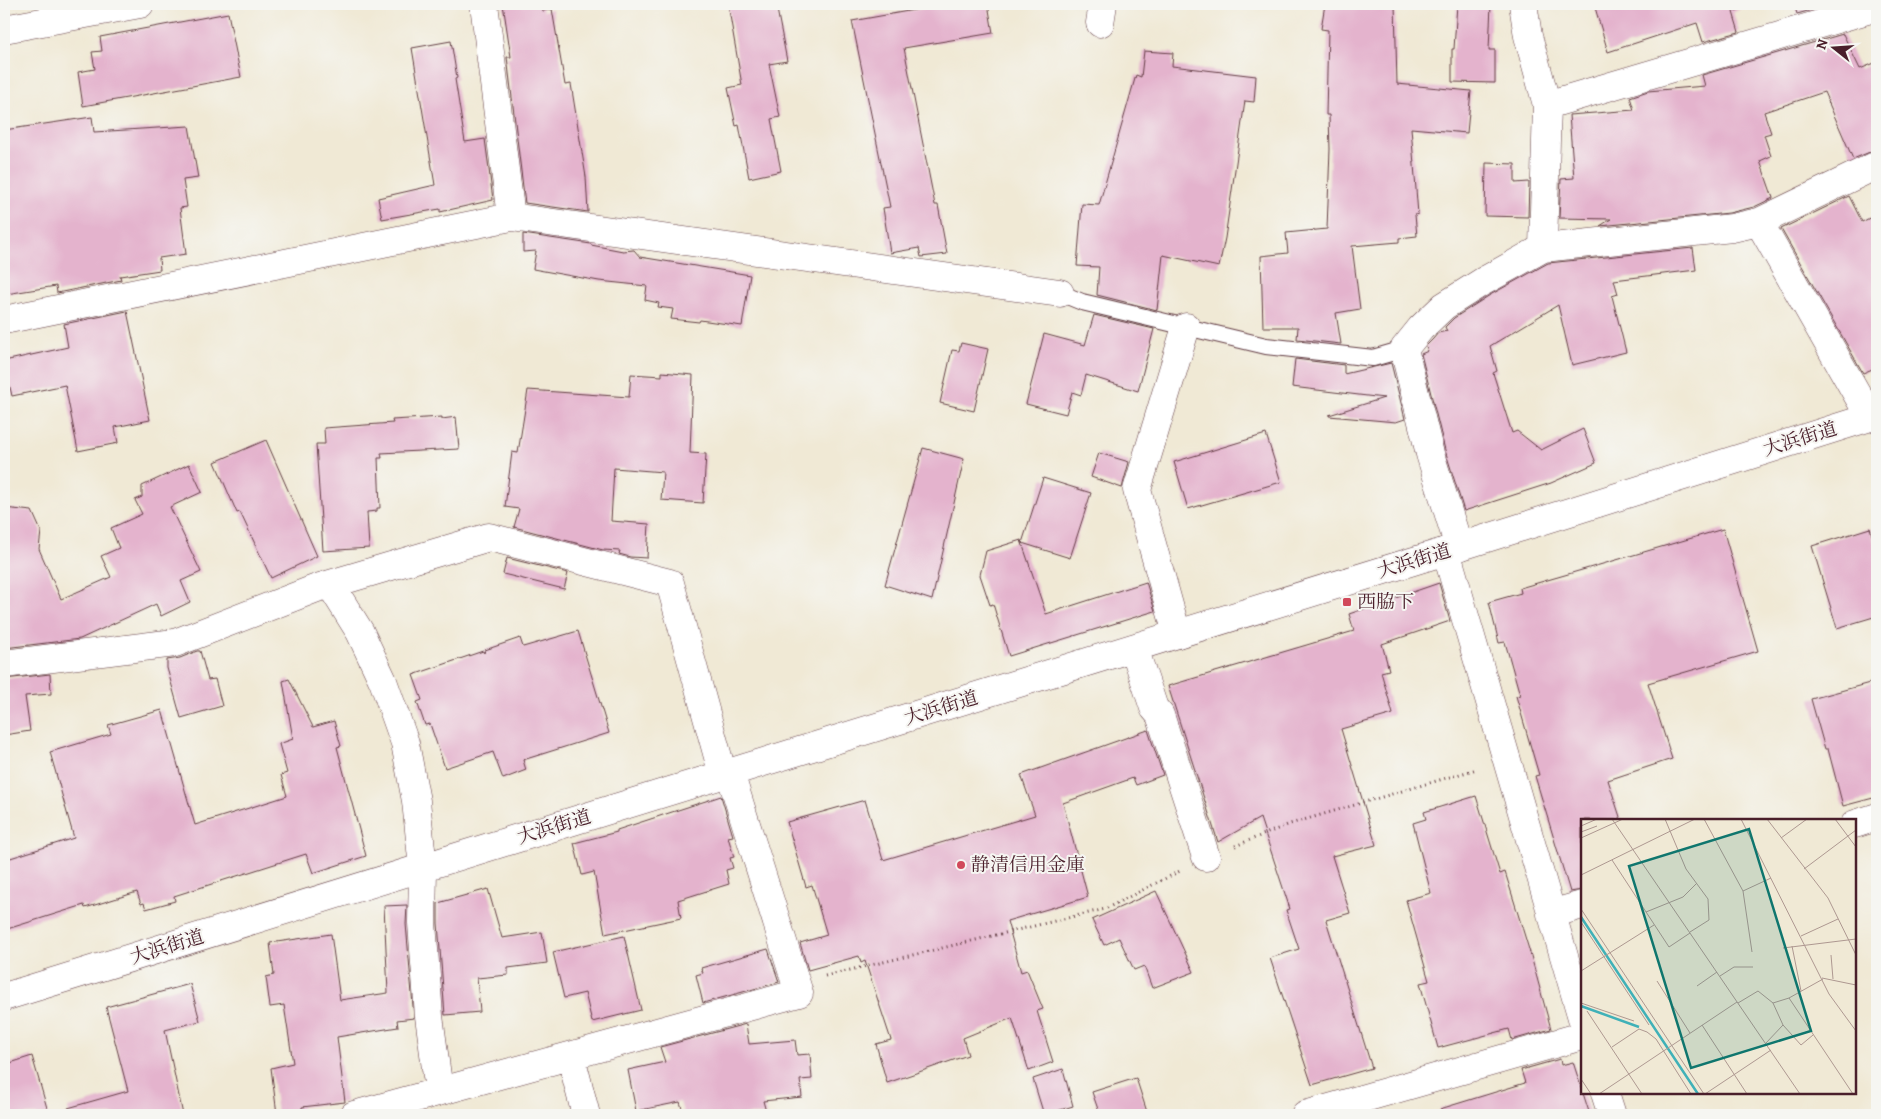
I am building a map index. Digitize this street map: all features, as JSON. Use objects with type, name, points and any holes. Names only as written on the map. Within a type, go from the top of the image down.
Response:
[{"type":"street","points":[[4,29],[140,4]]},
{"type":"street","points":[[484,4],[511,217]]},
{"type":"street","points":[[1523,4],[1528,36],[1546,105],[1543,248]]},
{"type":"street","points":[[1546,105],[1877,7]]},
{"type":"street","points":[[1581,1015],[1506,760],[1404,349],[1421,328],[1444,306],[1543,248],[1732,228],[1759,222],[1877,165]]},
{"type":"street","points":[[4,320],[511,217],[1060,293]]},
{"type":"street","points":[[1759,222],[1874,416]]},
{"type":"street","points":[[1177,634],[1137,490],[1186,327]]},
{"type":"street","name":"大浜街道","points":[[4,997],[1453,549],[1874,416]]},
{"type":"street","points":[[4,664],[175,644],[330,584],[489,537],[670,583],[727,774],[799,993],[354,1115]]},
{"type":"street","points":[[330,584],[360,632],[383,681],[405,743],[416,801],[423,868],[422,923],[428,1016],[439,1091]]},
{"type":"street","points":[[1134,648],[1154,708],[1160,715],[1206,857]]},
{"type":"street","points":[[1856,824],[1877,817]]},
{"type":"street","points":[[1551,914],[1581,905]]},
{"type":"street","points":[[1305,1115],[1581,1036]]},
{"type":"street","points":[[571,1056],[586,1115]]},
{"type":"street","points":[[1605,1094],[1612,1115]]},
{"type":"lane","points":[[1060,293],[1082,302],[1266,346],[1373,358],[1404,349]]},
{"type":"path","points":[[4,405],[4,414]]},
{"type":"path","points":[[796,983],[1105,909],[1156,885],[1206,857],[1290,824],[1506,760]]},
{"type":"building","points":[[503,4],[542,4],[543,11],[552,9],[565,85],[571,84],[586,177],[588,212],[525,203],[507,57],[511,57]]},
{"type":"building","points":[[728,4],[776,4],[787,61],[769,64],[780,117],[771,119],[781,171],[749,178],[739,125],[736,126],[728,88],[742,85]]},
{"type":"building","points":[[930,4],[988,4],[993,33],[904,48],[935,205],[938,205],[947,254],[921,257],[919,248],[890,253],[883,208],[890,207],[852,21],[931,7]]},
{"type":"building","points":[[1325,4],[1395,4],[1397,84],[1471,91],[1467,133],[1411,128],[1418,214],[1415,215],[1417,236],[1399,238],[1399,242],[1352,246],[1360,309],[1336,313],[1341,344],[1297,339],[1298,327],[1263,327],[1261,256],[1288,253],[1286,233],[1327,229],[1330,149],[1329,115],[1326,115],[1328,30],[1321,29]]},
{"type":"building","points":[[1457,4],[1491,4],[1489,50],[1495,50],[1495,83],[1452,82],[1452,49],[1454,49]]},
{"type":"building","points":[[1594,4],[1739,4],[1740,9],[1733,12],[1739,32],[1703,42],[1697,23],[1608,52]]},
{"type":"building","points":[[1794,4],[1828,4],[1829,5],[1797,14]]},
{"type":"building","points":[[228,13],[241,77],[83,106],[78,72],[95,69],[92,52],[102,51],[100,37]]},
{"type":"building","points":[[1843,34],[1860,69],[1877,62],[1877,149],[1853,159],[1824,92],[1764,112],[1771,133],[1764,135],[1771,156],[1760,161],[1773,198],[1754,207],[1729,213],[1600,226],[1611,219],[1559,218],[1561,179],[1574,178],[1569,115],[1634,110],[1630,97],[1648,91],[1705,86],[1702,75]]},
{"type":"building","points":[[451,41],[465,142],[485,139],[493,200],[440,212],[440,209],[382,219],[378,198],[435,185],[412,48]]},
{"type":"building","points":[[1144,51],[1173,53],[1172,66],[1256,76],[1254,102],[1245,101],[1219,267],[1163,255],[1157,310],[1097,295],[1099,267],[1077,266],[1082,204],[1099,205],[1136,75],[1141,77]]},
{"type":"building","points":[[92,117],[94,132],[189,126],[198,178],[183,180],[187,207],[180,208],[186,254],[159,258],[160,270],[120,276],[121,280],[57,293],[56,286],[6,294],[4,279],[4,130]]},
{"type":"building","points":[[1486,163],[1515,164],[1515,183],[1529,182],[1528,217],[1485,216]]},
{"type":"building","points":[[1849,196],[1862,222],[1877,214],[1877,367],[1863,373],[1781,229]]},
{"type":"building","points":[[523,234],[591,244],[623,251],[634,250],[640,257],[750,275],[742,326],[700,320],[699,322],[671,319],[673,309],[658,307],[659,303],[645,300],[647,286],[599,281],[533,269],[536,251],[523,252]]},
{"type":"building","points":[[1693,248],[1696,270],[1614,280],[1618,294],[1612,296],[1626,352],[1572,365],[1558,305],[1490,346],[1497,371],[1493,373],[1512,433],[1517,431],[1541,450],[1583,429],[1596,463],[1551,483],[1464,511],[1445,450],[1421,354],[1428,351],[1426,346],[1438,333],[1447,331],[1445,327],[1454,318],[1490,295],[1548,263]]},
{"type":"building","points":[[127,311],[150,420],[115,427],[118,443],[78,451],[65,385],[12,396],[4,361],[68,347],[64,324]]},
{"type":"building","points":[[1094,315],[1154,329],[1138,391],[1086,375],[1081,395],[1072,392],[1066,414],[1026,404],[1044,334],[1085,345]]},
{"type":"building","points":[[961,343],[988,349],[974,411],[940,403],[952,350],[959,351]]},
{"type":"building","points":[[1295,359],[1344,365],[1344,374],[1391,363],[1405,419],[1396,422],[1329,416],[1384,398],[1292,387]]},
{"type":"building","points":[[662,372],[693,375],[690,453],[706,454],[703,503],[661,500],[663,472],[614,468],[611,521],[649,524],[647,558],[630,557],[619,554],[620,551],[603,550],[514,527],[519,509],[505,507],[512,452],[518,453],[528,390],[629,397],[631,374],[662,376]]},
{"type":"building","points":[[442,417],[442,419],[456,417],[459,449],[381,453],[382,458],[378,458],[380,508],[377,508],[377,511],[367,512],[369,548],[323,551],[316,444],[325,444],[324,428],[393,423],[392,420]]},
{"type":"building","points":[[1266,434],[1281,482],[1188,509],[1174,462]]},
{"type":"building","points":[[266,440],[317,556],[271,578],[240,512],[237,513],[215,462]]},
{"type":"building","points":[[923,448],[964,459],[932,600],[885,585]]},
{"type":"building","points":[[1099,453],[1129,462],[1122,488],[1091,477]]},
{"type":"building","points":[[189,464],[202,492],[170,507],[201,572],[181,581],[190,602],[161,616],[156,604],[80,639],[4,648],[4,508],[32,511],[41,531],[39,549],[61,599],[111,577],[101,556],[119,548],[111,528],[142,514],[135,500],[142,497],[142,486]]},
{"type":"building","points":[[1043,478],[1091,493],[1070,558],[1022,543]]},
{"type":"building","points":[[1870,528],[1877,551],[1877,616],[1837,628],[1812,546]]},
{"type":"building","points":[[1723,529],[1758,651],[1648,683],[1672,759],[1608,780],[1621,819],[1581,819],[1581,890],[1570,892],[1535,776],[1539,775],[1516,696],[1520,695],[1505,642],[1499,643],[1489,602],[1521,593],[1520,588]]},
{"type":"building","points":[[1021,540],[1046,614],[1146,582],[1155,611],[1009,656],[993,604],[990,605],[980,575],[986,551]]},
{"type":"building","points":[[507,558],[568,573],[564,589],[503,574]]},
{"type":"building","points":[[1439,583],[1450,621],[1382,644],[1389,670],[1381,672],[1393,714],[1341,729],[1376,845],[1332,856],[1350,913],[1326,920],[1372,1068],[1312,1085],[1270,958],[1299,949],[1286,910],[1290,909],[1260,818],[1218,842],[1168,686],[1354,631],[1349,614]]},
{"type":"building","points":[[578,631],[609,733],[523,760],[526,770],[503,779],[493,752],[445,768],[430,724],[425,725],[417,702],[422,700],[413,675],[483,651],[484,653],[485,650],[520,638],[523,647]]},
{"type":"building","points":[[200,651],[208,680],[215,679],[222,706],[181,718],[167,668],[167,660],[180,658]]},
{"type":"building","points":[[50,674],[51,694],[25,696],[30,731],[4,735],[4,679]]},
{"type":"building","points":[[289,679],[313,727],[334,721],[341,746],[337,747],[366,856],[313,873],[306,854],[174,896],[175,901],[146,909],[144,903],[141,904],[137,892],[85,908],[84,905],[4,930],[4,860],[74,838],[50,752],[111,734],[108,725],[162,710],[195,825],[287,796],[281,775],[287,773],[279,744],[293,739],[283,681]]},
{"type":"building","points":[[1877,681],[1877,797],[1843,806],[1828,749],[1825,749],[1811,699]]},
{"type":"building","points":[[1148,730],[1163,775],[1136,785],[1133,778],[1063,803],[1088,897],[1007,921],[1021,972],[1027,970],[1043,1009],[1037,1011],[1053,1062],[1029,1071],[1012,1018],[963,1038],[968,1055],[887,1083],[876,1044],[891,1040],[865,961],[861,963],[859,956],[808,970],[800,943],[827,935],[812,885],[806,887],[787,822],[865,800],[883,860],[1035,815],[1021,775]]},
{"type":"building","points":[[721,796],[733,836],[728,837],[734,857],[730,858],[733,868],[726,870],[729,884],[678,900],[681,918],[605,934],[594,872],[582,875],[574,843],[617,832],[617,830]]},
{"type":"building","points":[[1476,796],[1500,874],[1505,872],[1551,1029],[1512,1040],[1509,1029],[1438,1048],[1420,983],[1429,981],[1406,900],[1431,893],[1413,823],[1426,819],[1424,812]]},
{"type":"building","points":[[488,889],[502,938],[542,932],[547,963],[508,968],[508,975],[477,978],[480,1012],[445,1015],[438,903]]},
{"type":"building","points":[[1156,891],[1194,972],[1152,988],[1144,966],[1134,970],[1119,938],[1104,945],[1092,920]]},
{"type":"building","points":[[407,905],[406,924],[414,1018],[397,1020],[398,1027],[337,1037],[345,1102],[302,1107],[302,1111],[277,1114],[271,1068],[293,1063],[284,1005],[270,1007],[266,977],[274,975],[270,943],[331,934],[340,1000],[388,993],[384,906]]},
{"type":"building","points":[[624,936],[641,1010],[592,1022],[585,993],[564,998],[553,952]]},
{"type":"building","points":[[768,949],[779,982],[703,1003],[696,975],[703,973],[701,968]]},
{"type":"building","points":[[190,984],[200,1021],[165,1030],[183,1115],[69,1115],[68,1108],[128,1091],[106,1007]]},
{"type":"building","points":[[746,1024],[749,1044],[795,1040],[797,1055],[810,1054],[812,1079],[800,1080],[802,1097],[763,1101],[767,1115],[684,1115],[680,1102],[636,1111],[628,1070],[665,1062],[660,1047]]},
{"type":"building","points":[[32,1056],[49,1115],[4,1115],[4,1065]]},
{"type":"building","points":[[1560,1059],[1561,1065],[1573,1062],[1581,1087],[1581,1094],[1583,1094],[1590,1115],[1441,1115],[1440,1109],[1525,1083],[1521,1070]]},
{"type":"building","points":[[1063,1069],[1073,1106],[1044,1115],[1033,1079]]},
{"type":"building","points":[[1136,1078],[1148,1115],[1100,1115],[1092,1092]]},
{"type":"place","name":"西脇下","points":[[1347,602]]},
{"type":"place","name":"静清信用金庫","points":[[961,865]]}]
